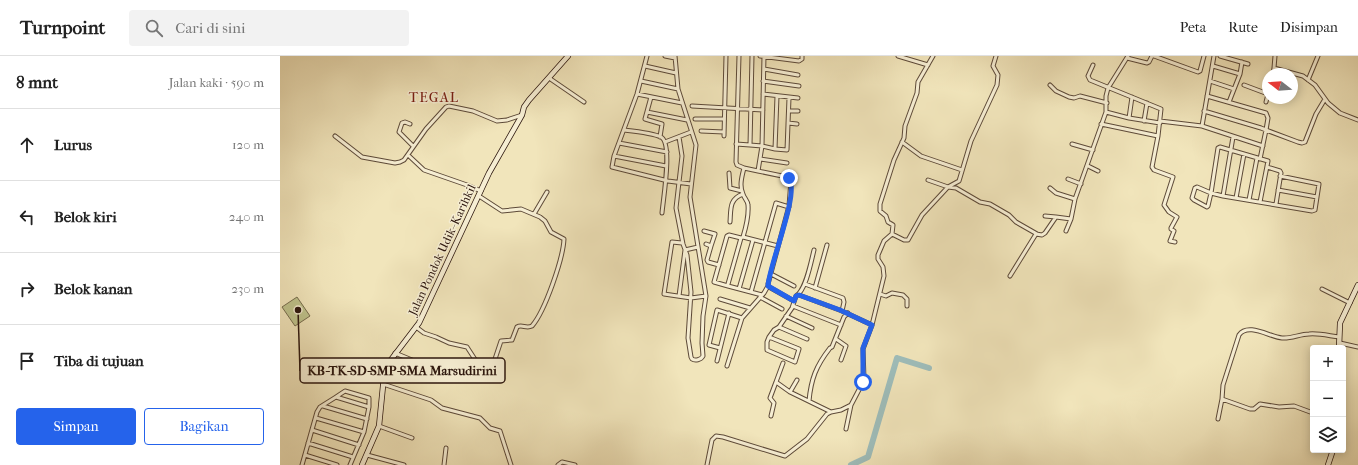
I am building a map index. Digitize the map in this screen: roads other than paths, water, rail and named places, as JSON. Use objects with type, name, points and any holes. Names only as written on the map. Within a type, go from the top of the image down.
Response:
[{"type":"street","name":"Jalan Pondok Udik–Karihkil","points":[[362,465],[379,426],[384,376],[387,368],[395,353],[416,327],[489,173],[522,115],[524,108],[529,100],[568,56]]},
{"type":"street","points":[[646,56],[637,94],[614,156],[612,165],[613,168],[665,181],[691,184]]},
{"type":"street","points":[[665,56],[675,57],[678,89],[696,146],[690,197],[706,296],[703,316],[703,356],[700,359],[695,360],[691,357],[688,338],[691,298],[686,250],[682,243],[676,208],[682,156],[679,137]]},
{"type":"street","points":[[724,136],[726,56]]},
{"type":"street","points":[[727,366],[742,318],[768,286],[788,207],[791,180],[787,177],[744,168],[737,165],[736,144],[739,56]]},
{"type":"street","points":[[750,145],[752,56]]},
{"type":"street","points":[[760,56],[789,58],[799,61],[802,59],[802,56]]},
{"type":"street","points":[[758,171],[762,146],[764,56]]},
{"type":"street","points":[[898,56],[928,65]]},
{"type":"street","points":[[846,429],[851,405],[863,382],[863,348],[872,325],[880,294],[884,270],[878,259],[878,255],[884,241],[892,234],[893,225],[888,222],[886,216],[880,211],[880,204],[892,167],[904,138],[907,119],[917,93],[918,82],[933,56]]},
{"type":"street","points":[[1066,231],[1071,219],[1075,199],[1106,112],[1108,88],[1127,57],[1147,63],[1153,56],[1198,72],[1200,71],[1204,56]]},
{"type":"street","points":[[1202,126],[1214,56]]},
{"type":"street","points":[[1220,56],[1248,64]]},
{"type":"street","points":[[1274,68],[1276,56]]},
{"type":"street","points":[[1308,80],[1318,56]]},
{"type":"street","points":[[892,234],[904,240],[908,240],[920,219],[948,187],[959,181],[977,128],[997,85],[998,75],[993,66],[994,57]]},
{"type":"street","points":[[1229,102],[1240,74],[1242,62]]},
{"type":"street","points":[[1093,65],[1088,79],[1161,109],[1152,167],[1154,170],[1173,177],[1164,205],[1169,212],[1177,217],[1171,228],[1174,231],[1170,240],[1171,242],[1175,242]]},
{"type":"street","points":[[644,66],[676,73]]},
{"type":"street","points":[[1213,66],[1240,74]]},
{"type":"street","points":[[764,69],[798,75]]},
{"type":"street","points":[[1298,74],[1317,88],[1330,105],[1342,114],[1358,120]]},
{"type":"street","points":[[548,78],[584,102]]},
{"type":"street","points":[[763,80],[798,86]]},
{"type":"street","points":[[640,81],[678,89]]},
{"type":"street","points":[[1210,81],[1234,89]]},
{"type":"street","points":[[1050,85],[1056,91],[1069,97],[1074,98],[1080,96],[1107,103]]},
{"type":"street","points":[[1244,85],[1262,92]]},
{"type":"street","points":[[637,94],[682,103]]},
{"type":"street","points":[[763,94],[798,98]]},
{"type":"street","points":[[775,149],[777,96]]},
{"type":"street","points":[[1206,96],[1268,114],[1263,146],[1258,159],[1249,200]]},
{"type":"street","points":[[651,97],[645,119],[662,124],[660,137]]},
{"type":"street","points":[[1129,118],[1132,97]]},
{"type":"street","points":[[736,144],[787,150],[789,98]]},
{"type":"street","points":[[1204,111],[1304,143],[1316,114],[1325,99]]},
{"type":"street","points":[[1144,121],[1147,102]]},
{"type":"street","points":[[335,136],[360,155],[396,163],[402,161],[408,155],[413,146],[443,109],[448,106],[473,111],[497,122],[522,115]]},
{"type":"street","points":[[692,106],[763,110]]},
{"type":"street","points":[[789,111],[798,111]]},
{"type":"street","points":[[647,112],[687,120]]},
{"type":"street","points":[[1106,112],[1144,121],[1202,126],[1263,146]]},
{"type":"street","points":[[695,118],[724,119]]},
{"type":"street","points":[[410,124],[404,122],[400,126],[399,132],[413,146]]},
{"type":"street","points":[[788,123],[797,124]]},
{"type":"street","points":[[1101,124],[1158,136]]},
{"type":"street","points":[[624,130],[660,137],[665,142],[667,152],[662,213]]},
{"type":"street","points":[[701,131],[724,132]]},
{"type":"street","points":[[665,142],[691,132]]},
{"type":"street","points":[[1223,196],[1233,137]]},
{"type":"street","points":[[902,142],[921,156],[962,170]]},
{"type":"street","points":[[619,143],[667,152]]},
{"type":"street","points":[[1072,144],[1093,150]]},
{"type":"street","points":[[1260,202],[1268,161],[1220,146],[1218,148],[1211,193],[1208,207],[1193,199],[1195,187],[1211,193],[1223,196],[1312,211],[1315,210],[1319,184],[1280,176]]},
{"type":"street","points":[[1236,198],[1244,154]]},
{"type":"street","points":[[408,155],[424,170],[467,184],[481,191]]},
{"type":"street","points":[[614,156],[666,166]]},
{"type":"street","points":[[760,159],[787,163]]},
{"type":"street","points":[[1088,166],[1098,171]]},
{"type":"street","points":[[1267,167],[1280,171],[1276,204]]},
{"type":"street","points":[[728,286],[747,223],[748,205],[742,193],[741,183],[744,168]]},
{"type":"street","points":[[729,173],[730,188],[742,193]]},
{"type":"street","points":[[1068,179],[1081,184]]},
{"type":"street","points":[[928,180],[948,187],[956,188],[980,202],[990,204],[1037,234],[1043,235],[1056,217]]},
{"type":"street","points":[[1050,188],[1056,193],[1075,199]]},
{"type":"street","points":[[1278,190],[1317,198]]},
{"type":"street","points":[[534,214],[547,192]]},
{"type":"street","points":[[730,222],[733,200],[742,193]]},
{"type":"street","points":[[416,327],[424,333],[450,343],[466,347],[478,364],[486,367],[492,367],[501,341],[512,340],[516,327],[529,327],[534,324],[544,304],[557,272],[564,239],[551,232],[543,219],[534,214],[521,209],[502,210],[479,196]]},
{"type":"street","points":[[752,292],[776,203],[788,207]]},
{"type":"street","points":[[1045,216],[1071,219]]},
{"type":"street","points":[[704,231],[715,234],[707,260],[708,262],[719,265]]},
{"type":"street","points":[[1010,276],[1037,234]]},
{"type":"street","points":[[778,246],[729,235],[727,236],[714,282],[752,292],[782,309]]},
{"type":"street","points":[[739,289],[753,240]]},
{"type":"street","points":[[682,243],[672,242],[664,294],[691,298],[706,296]]},
{"type":"street","points":[[706,244],[711,246]]},
{"type":"street","points":[[815,288],[827,245]]},
{"type":"street","points":[[686,250],[698,247]]},
{"type":"street","points":[[679,296],[686,250]]},
{"type":"street","points":[[769,337],[799,349],[795,362],[767,350],[767,342],[769,337],[774,330],[779,328],[793,306],[796,296],[799,295],[805,284],[814,250]]},
{"type":"street","points":[[771,274],[794,286]]},
{"type":"street","points":[[805,284],[843,298],[844,302],[842,311]]},
{"type":"street","points":[[1340,345],[1340,323],[1358,285]]},
{"type":"street","points":[[768,286],[794,301]]},
{"type":"street","points":[[1322,289],[1350,303]]},
{"type":"street","points":[[880,294],[886,296],[892,293],[902,295],[908,301],[907,306]]},
{"type":"street","points":[[799,295],[848,313],[872,325]]},
{"type":"street","points":[[720,299],[750,308]]},
{"type":"street","points":[[793,306],[841,325]]},
{"type":"street","points":[[720,348],[709,345],[716,311],[729,313],[742,318]]},
{"type":"street","points":[[716,361],[729,313]]},
{"type":"street","points":[[809,401],[811,384],[816,368],[832,347],[844,317],[848,313]]},
{"type":"street","points":[[786,316],[812,328]]},
{"type":"street","points":[[779,328],[807,339]]},
{"type":"street","points":[[1218,419],[1223,385],[1239,336],[1242,332],[1247,330],[1264,332],[1284,338],[1309,334],[1340,337]]},
{"type":"street","points":[[836,338],[846,346],[841,360]]},
{"type":"street","points":[[1346,346],[1358,347]]},
{"type":"street","points":[[395,353],[424,365]]},
{"type":"street","points":[[771,416],[774,403],[770,398],[783,363]]},
{"type":"street","points":[[790,392],[797,380]]},
{"type":"street","points":[[776,382],[790,392],[831,412],[837,412],[851,405]]},
{"type":"street","points":[[383,384],[431,400],[442,408],[482,419],[490,428],[500,431],[501,438],[506,447],[511,465]]},
{"type":"street","points":[[302,465],[317,412],[322,406],[345,391],[369,398],[369,407],[364,432],[350,465]]},
{"type":"street","points":[[336,397],[369,407]]},
{"type":"street","points":[[1222,399],[1250,409],[1254,409],[1259,404],[1279,407],[1292,406],[1310,412]]},
{"type":"street","points":[[322,406],[367,419]]},
{"type":"street","points":[[707,465],[712,440],[716,436],[785,456],[807,439],[813,430],[831,412]]},
{"type":"street","points":[[316,418],[364,432]]},
{"type":"street","points":[[379,426],[412,438]]},
{"type":"street","points":[[312,430],[359,445]]},
{"type":"street","points":[[308,443],[353,457]]},
{"type":"street","points":[[444,465],[446,448]]},
{"type":"street","points":[[1329,465],[1332,453]]},
{"type":"street","points":[[305,455],[337,465]]},
{"type":"street","points":[[367,455],[404,465]]},
{"type":"street","points":[[558,465],[562,462],[575,465]]},
{"type":"waterway","points":[[851,465],[868,457],[897,358],[929,368]]},
{"type":"place","name":"KB-TK-SD-SMP-SMA Marsudirini","points":[[298,310]]},
{"type":"district","name":"TEGAL","points":[[434,97]]}]
